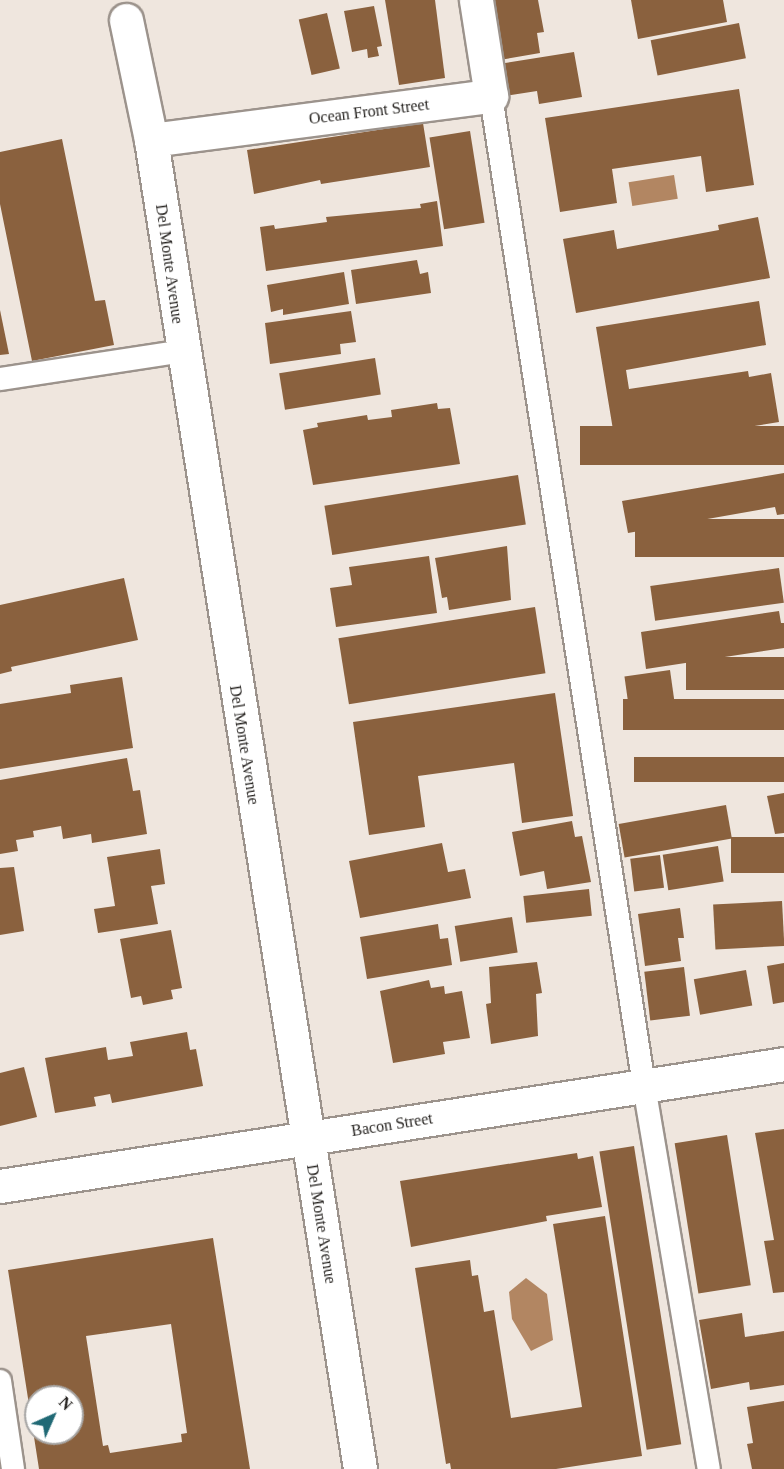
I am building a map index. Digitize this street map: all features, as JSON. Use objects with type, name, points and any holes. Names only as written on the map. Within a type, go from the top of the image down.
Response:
[{"type":"street","points":[[476,0],[491,96]]},
{"type":"street","name":"Del Monte Avenue","points":[[126,20],[151,140],[182,351],[360,1469]]},
{"type":"street","name":"Ocean Front Street","points":[[151,140],[491,96]]},
{"type":"street","name":"Bacon Street","points":[[0,1186],[784,1064]]},
{"type":"lane","points":[[491,96],[644,1086],[709,1469]]},
{"type":"lane","points":[[0,379],[182,351]]},
{"type":"lane","points":[[0,1381],[14,1469]]},
{"type":"shaded area","points":[[674,175],[678,199],[632,206],[629,182]]},
{"type":"shaded area","points":[[526,1278],[547,1294],[553,1340],[531,1351],[512,1319],[509,1292]]},
{"type":"building","points":[[385,0],[435,0],[445,78],[399,85]]},
{"type":"building","points":[[491,0],[538,0],[544,32],[537,33],[540,53],[500,60]]},
{"type":"building","points":[[631,0],[723,0],[727,22],[638,39]]},
{"type":"building","points":[[374,6],[382,46],[377,47],[379,56],[368,58],[367,49],[352,52],[344,11]]},
{"type":"building","points":[[327,13],[340,69],[312,75],[299,20]]},
{"type":"building","points":[[739,23],[746,58],[658,76],[651,40]]},
{"type":"building","points":[[574,52],[582,97],[539,104],[537,91],[505,96],[499,64]]},
{"type":"building","points":[[739,89],[754,185],[706,192],[701,156],[612,169],[617,203],[560,212],[545,118]]},
{"type":"building","points":[[423,123],[430,167],[321,184],[320,180],[254,194],[247,150]]},
{"type":"building","points":[[470,131],[485,223],[444,229],[430,137]]},
{"type":"building","points":[[62,139],[95,301],[105,300],[114,345],[32,361],[0,204],[0,152]]},
{"type":"building","points":[[437,201],[443,246],[266,271],[260,227],[274,225],[275,229],[327,222],[326,217],[421,208],[420,204]]},
{"type":"building","points":[[758,217],[770,278],[576,313],[563,239],[614,230],[617,249],[719,230],[718,225]]},
{"type":"building","points":[[417,260],[420,274],[428,272],[431,293],[356,304],[351,270]]},
{"type":"building","points":[[344,272],[349,304],[283,315],[283,309],[271,312],[267,285]]},
{"type":"building","points":[[759,301],[766,345],[626,370],[629,389],[748,371],[749,377],[771,373],[779,422],[616,448],[596,327]]},
{"type":"building","points":[[0,310],[9,354],[0,355]]},
{"type":"building","points":[[351,311],[356,342],[340,344],[341,354],[270,364],[265,323]]},
{"type":"building","points":[[375,358],[381,395],[285,410],[279,373]]},
{"type":"building","points":[[437,403],[438,409],[450,408],[460,464],[313,485],[303,430],[318,427],[317,423],[367,415],[368,420],[392,417],[391,410]]},
{"type":"building","points":[[580,426],[784,426],[784,465],[580,465]]},
{"type":"building","points":[[784,473],[784,514],[777,515],[775,507],[628,533],[622,501]]},
{"type":"building","points":[[518,475],[526,524],[332,555],[324,506]]},
{"type":"building","points":[[635,519],[784,519],[784,557],[635,557]]},
{"type":"building","points":[[507,546],[511,600],[449,610],[447,597],[442,598],[435,558]]},
{"type":"building","points":[[429,556],[437,613],[336,627],[330,588],[352,585],[349,567]]},
{"type":"building","points":[[779,568],[784,603],[655,621],[650,586]]},
{"type":"building","points":[[124,578],[138,640],[11,667],[12,671],[0,674],[0,605]]},
{"type":"building","points":[[535,607],[545,673],[349,704],[338,638]]},
{"type":"building","points":[[779,611],[781,623],[784,623],[784,648],[646,669],[641,632]]},
{"type":"building","points":[[686,657],[784,657],[784,690],[686,690]]},
{"type":"building","points":[[670,670],[676,712],[630,718],[624,676]]},
{"type":"building","points":[[122,677],[133,748],[0,769],[0,704],[71,693],[70,685]]},
{"type":"building","points":[[555,693],[573,816],[522,823],[514,763],[418,776],[425,827],[369,835],[353,722]]},
{"type":"building","points":[[623,699],[784,699],[784,730],[623,730]]},
{"type":"building","points":[[634,757],[784,757],[784,782],[634,782]]},
{"type":"building","points":[[127,758],[133,791],[140,790],[147,834],[92,843],[91,834],[63,839],[61,826],[33,831],[34,837],[16,840],[18,851],[0,854],[0,780]]},
{"type":"building","points":[[784,793],[784,833],[775,834],[767,796]]},
{"type":"building","points":[[726,805],[732,838],[625,857],[619,824]]},
{"type":"building","points":[[572,821],[575,837],[582,836],[591,882],[547,889],[544,871],[520,876],[512,832]]},
{"type":"building","points":[[731,837],[784,837],[784,873],[731,873]]},
{"type":"building","points":[[442,843],[448,872],[465,869],[471,898],[360,918],[349,861]]},
{"type":"building","points":[[718,846],[724,882],[668,890],[663,855]]},
{"type":"building","points":[[160,849],[165,884],[151,886],[158,924],[98,933],[94,909],[115,906],[107,857]]},
{"type":"building","points":[[660,855],[664,888],[634,891],[630,859]]},
{"type":"building","points":[[14,867],[24,931],[0,935],[0,868]]},
{"type":"building","points":[[589,889],[592,916],[526,923],[523,896]]},
{"type":"building","points":[[782,901],[784,946],[715,950],[713,905]]},
{"type":"building","points":[[680,908],[684,938],[678,938],[681,961],[645,966],[638,914]]},
{"type":"building","points":[[512,917],[518,953],[460,962],[455,926]]},
{"type":"building","points":[[438,924],[440,939],[448,938],[452,965],[367,979],[360,937]]},
{"type":"building","points":[[171,930],[182,988],[171,990],[173,999],[143,1005],[141,996],[131,998],[120,939]]},
{"type":"building","points":[[537,962],[542,993],[536,994],[538,1036],[491,1044],[486,1004],[491,1003],[489,967]]},
{"type":"building","points":[[784,963],[784,1002],[773,1004],[767,966]]},
{"type":"building","points":[[684,967],[690,1016],[650,1021],[644,972]]},
{"type":"building","points":[[746,970],[752,1005],[700,1015],[694,979]]},
{"type":"building","points":[[429,980],[431,988],[444,986],[445,994],[462,991],[470,1038],[443,1042],[445,1054],[393,1063],[380,991]]},
{"type":"building","points":[[187,1032],[190,1050],[196,1049],[203,1086],[112,1103],[110,1094],[94,1097],[96,1106],[55,1113],[45,1058],[106,1047],[108,1060],[133,1056],[130,1042]]},
{"type":"building","points":[[24,1067],[37,1117],[0,1126],[0,1073]]},
{"type":"building","points":[[784,1129],[784,1292],[773,1293],[764,1241],[774,1240],[755,1133]]},
{"type":"building","points":[[727,1135],[751,1285],[698,1293],[675,1143]]},
{"type":"building","points":[[634,1146],[681,1444],[647,1450],[599,1151]]},
{"type":"building","points":[[577,1153],[578,1159],[593,1156],[602,1207],[546,1216],[547,1221],[411,1247],[400,1181]]},
{"type":"building","points":[[605,1216],[642,1456],[556,1469],[451,1469],[450,1463],[446,1464],[415,1268],[470,1260],[472,1276],[478,1275],[484,1312],[494,1310],[511,1418],[582,1407],[553,1224]]},
{"type":"building","points":[[213,1238],[250,1469],[39,1469],[35,1445],[84,1445],[84,1385],[26,1385],[8,1270]],"holes":[[[171,1324],[187,1433],[181,1434],[182,1442],[110,1453],[108,1445],[103,1446],[86,1336]]]},
{"type":"building","points":[[742,1313],[745,1337],[784,1331],[784,1385],[750,1390],[749,1382],[711,1389],[699,1320]]},
{"type":"building","points":[[784,1401],[784,1469],[752,1469],[747,1444],[753,1443],[747,1407]]}]
